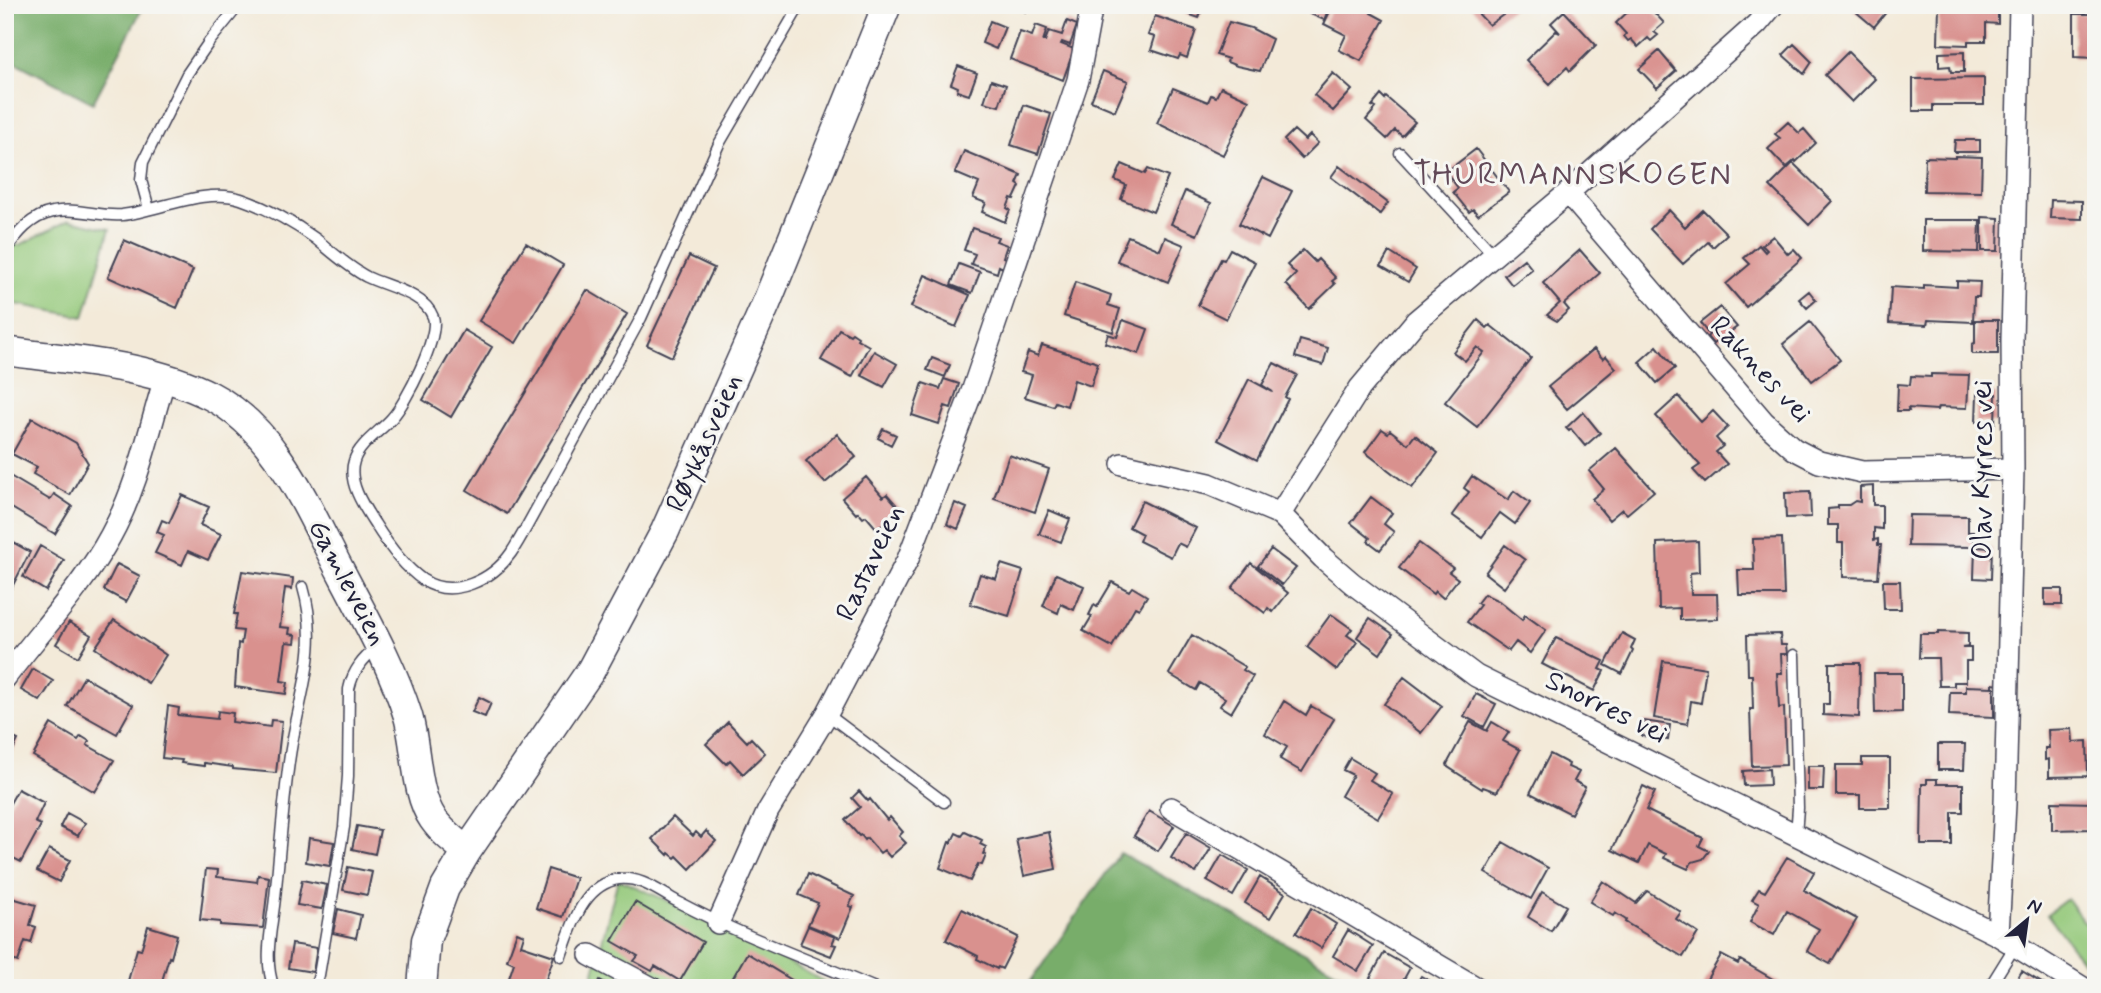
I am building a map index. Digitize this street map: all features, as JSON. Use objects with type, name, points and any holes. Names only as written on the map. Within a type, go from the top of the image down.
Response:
[{"type":"main road","name":"Røykåsveien","points":[[467,851],[591,670],[666,531],[766,304],[887,5]]},
{"type":"main road","name":"Gamleveien","points":[[5,351],[129,369],[165,378],[224,404],[263,439],[296,487],[380,645],[409,719],[428,810],[439,827],[467,851]]},
{"type":"main road","points":[[422,988],[425,948],[431,923],[445,888],[467,851]]},
{"type":"street","name":"Rastaveien","points":[[718,923],[768,811],[827,714],[908,559],[973,389],[1077,80],[1092,5]]},
{"type":"street","points":[[1280,514],[1360,388],[1416,321],[1568,193],[1758,24],[1773,5]]},
{"type":"street","name":"Olav Kyrres vei","points":[[2006,941],[2012,340],[2020,5]]},
{"type":"street","name":"Raknes vei","points":[[1568,193],[1764,422],[1794,449],[1819,462],[1862,472],[2012,469]]},
{"type":"street","points":[[5,678],[110,537],[131,492],[165,378]]},
{"type":"street","name":"Snorres vei","points":[[1122,464],[1209,484],[1280,514],[1352,583],[1476,676],[2006,941],[2083,988]]},
{"type":"street","points":[[1171,808],[1477,988]]},
{"type":"street","points":[[590,956],[652,988]]},
{"type":"lane","points":[[149,209],[141,180],[142,162],[187,74],[209,41],[239,5]]},
{"type":"lane","points":[[5,251],[25,227],[38,217],[53,212],[121,215],[214,196],[239,198],[302,229],[366,276],[415,298],[428,308],[433,316],[435,330],[411,392],[392,418],[359,451],[352,474],[364,506],[381,535],[398,557],[422,579],[450,587],[475,583],[488,576],[509,555],[527,526],[641,318],[719,144],[800,5]]},
{"type":"lane","points":[[1400,153],[1493,254]]},
{"type":"lane","points":[[274,988],[270,978],[269,956],[280,832],[291,750],[307,676],[310,646],[309,607],[303,587]]},
{"type":"lane","points":[[315,988],[344,827],[349,688],[358,667],[380,645]]},
{"type":"lane","points":[[1794,655],[1798,808],[1796,835]]},
{"type":"lane","points":[[827,714],[944,802]]},
{"type":"lane","points":[[561,956],[584,903],[606,883],[617,879],[639,881],[718,923],[875,988]]},
{"type":"lane","points":[[1989,988],[2006,941]]},
{"type":"green space","points":[[5,5],[144,5],[93,103],[5,57]]},
{"type":"green space","points":[[69,220],[110,229],[84,317],[5,302],[5,245],[20,245]]},
{"type":"green space","points":[[1120,853],[1367,988],[1026,988]]},
{"type":"green space","points":[[618,879],[718,923],[835,988],[590,988]]},
{"type":"green space","points":[[2067,899],[2096,938],[2096,952],[2083,962],[2047,914]]},
{"type":"building","points":[[1010,5],[1029,5],[1026,12]]},
{"type":"building","points":[[1171,5],[1203,5],[1199,18],[1170,8]]},
{"type":"building","points":[[1311,5],[1330,5],[1324,20],[1308,13]]},
{"type":"building","points":[[1333,5],[1375,5],[1371,13],[1384,20],[1361,61],[1339,50],[1346,35],[1324,24]]},
{"type":"building","points":[[1470,5],[1517,5],[1489,25]]},
{"type":"building","points":[[1635,5],[1647,5],[1664,23],[1654,32],[1658,35],[1651,41],[1648,38],[1638,47],[1631,39],[1628,41],[1624,36],[1626,34],[1616,23]]},
{"type":"building","points":[[1848,5],[1892,5],[1874,27]]},
{"type":"building","points":[[1998,5],[1998,24],[1986,23],[1986,41],[1968,41],[1968,45],[1938,44],[1939,6]]},
{"type":"building","points":[[1564,11],[1596,45],[1570,71],[1567,67],[1550,84],[1526,60],[1556,31],[1560,33],[1551,23]]},
{"type":"building","points":[[2074,14],[2096,14],[2096,58],[2074,57]]},
{"type":"building","points":[[1155,16],[1196,30],[1187,58],[1180,55],[1178,59],[1151,50],[1155,37],[1148,35]]},
{"type":"building","points":[[990,21],[1005,27],[996,49],[982,43]]},
{"type":"building","points":[[1067,21],[1077,25],[1070,45],[1061,44],[1074,49],[1063,80],[1010,59],[1020,32],[1032,36],[1036,25],[1047,29],[1045,41],[1049,31],[1062,35]]},
{"type":"building","points":[[1229,22],[1251,28],[1272,39],[1260,71],[1237,66],[1216,55]]},
{"type":"building","points":[[1794,44],[1812,62],[1804,74],[1783,55]]},
{"type":"building","points":[[1659,51],[1676,71],[1657,88],[1639,69]]},
{"type":"building","points":[[1848,52],[1875,79],[1852,102],[1825,75]]},
{"type":"building","points":[[1964,52],[1964,72],[1951,72],[1950,66],[1939,67],[1939,53]]},
{"type":"building","points":[[958,66],[977,73],[969,95],[957,91],[958,87],[951,84]]},
{"type":"building","points":[[1103,71],[1128,81],[1115,111],[1091,101]]},
{"type":"building","points":[[1333,73],[1352,90],[1333,111],[1314,95]]},
{"type":"building","points":[[1984,78],[1984,105],[1933,105],[1933,111],[1913,111],[1913,79]]},
{"type":"building","points":[[991,80],[1006,85],[999,106],[984,102]]},
{"type":"building","points":[[1221,87],[1249,100],[1223,155],[1157,123],[1173,88],[1208,102],[1211,95],[1216,97]]},
{"type":"building","points":[[1381,95],[1415,122],[1402,136],[1395,130],[1387,139],[1366,120],[1376,108],[1372,106]]},
{"type":"building","points":[[1024,105],[1051,114],[1038,154],[1011,145]]},
{"type":"building","points":[[1788,122],[1799,133],[1804,129],[1816,143],[1786,168],[1768,149],[1780,138],[1775,134]]},
{"type":"building","points":[[1294,130],[1305,140],[1310,135],[1318,143],[1302,159],[1284,140]]},
{"type":"building","points":[[1955,140],[1980,140],[1980,152],[1954,152]]},
{"type":"building","points":[[1476,149],[1509,192],[1478,215],[1473,209],[1469,212],[1453,192],[1458,188],[1446,172]]},
{"type":"building","points":[[964,151],[1021,175],[1017,184],[1020,186],[1007,208],[1010,210],[1005,222],[982,212],[986,203],[973,198],[979,183],[955,173]]},
{"type":"building","points":[[1925,157],[1982,157],[1981,192],[1924,191]]},
{"type":"building","points":[[1793,163],[1832,201],[1809,225],[1770,186]]},
{"type":"building","points":[[1122,164],[1145,174],[1148,169],[1168,177],[1153,212],[1121,199],[1126,185],[1115,180]]},
{"type":"building","points":[[1339,166],[1388,203],[1380,214],[1331,177]]},
{"type":"building","points":[[1263,177],[1292,191],[1268,239],[1239,224]]},
{"type":"building","points":[[1185,191],[1211,203],[1197,235],[1171,224]]},
{"type":"building","points":[[2051,200],[2082,201],[2082,219],[2050,218]]},
{"type":"building","points":[[1669,210],[1685,227],[1703,210],[1727,234],[1713,247],[1708,242],[1683,264],[1650,229]]},
{"type":"building","points":[[1982,217],[1999,218],[1998,251],[1982,251]]},
{"type":"building","points":[[1923,220],[1980,220],[1979,252],[1923,251]]},
{"type":"building","points":[[972,228],[998,237],[996,241],[1007,245],[1003,257],[1007,258],[1003,268],[999,266],[997,273],[971,264],[975,254],[964,250]]},
{"type":"building","points":[[1128,236],[1160,250],[1165,237],[1184,245],[1168,282],[1117,261]]},
{"type":"building","points":[[1773,236],[1788,254],[1794,249],[1802,258],[1746,307],[1726,284],[1750,264],[1744,258],[1759,245],[1765,252],[1767,250],[1762,245]]},
{"type":"building","points":[[124,240],[193,270],[177,308],[108,277]]},
{"type":"building","points":[[526,243],[563,265],[516,343],[479,321]]},
{"type":"building","points":[[1230,249],[1255,262],[1226,319],[1198,305],[1221,259],[1224,260]]},
{"type":"building","points":[[1303,250],[1315,262],[1318,259],[1336,278],[1332,281],[1335,284],[1309,309],[1286,284],[1296,274],[1287,265]]},
{"type":"building","points":[[1580,250],[1600,273],[1564,304],[1569,310],[1557,321],[1547,315],[1560,303],[1543,283]]},
{"type":"building","points":[[1389,252],[1416,269],[1408,282],[1381,266]]},
{"type":"building","points":[[689,256],[714,268],[672,357],[647,345]]},
{"type":"building","points":[[1524,259],[1532,269],[1512,285],[1504,275]]},
{"type":"building","points":[[959,264],[980,272],[972,293],[951,285]]},
{"type":"building","points":[[925,275],[970,295],[956,327],[911,307]]},
{"type":"building","points":[[1957,281],[1980,282],[1979,297],[1974,297],[1973,322],[1928,320],[1927,325],[1889,323],[1891,287],[1957,287]]},
{"type":"building","points":[[1075,282],[1111,295],[1108,305],[1120,309],[1113,332],[1064,316]]},
{"type":"building","points":[[587,290],[627,314],[507,514],[467,490]]},
{"type":"building","points":[[1809,291],[1816,300],[1807,308],[1799,299]]},
{"type":"building","points":[[1720,307],[1737,327],[1713,344],[1700,323]]},
{"type":"building","points":[[1123,320],[1148,329],[1139,354],[1105,343],[1108,334],[1117,337]]},
{"type":"building","points":[[1478,320],[1487,328],[1490,325],[1531,358],[1477,427],[1445,402],[1484,352],[1477,347],[1465,361],[1453,352]]},
{"type":"building","points":[[1975,320],[1998,320],[1998,354],[1972,354]]},
{"type":"building","points":[[1810,322],[1840,360],[1812,381],[1783,344]]},
{"type":"building","points":[[839,329],[850,335],[852,333],[869,346],[852,377],[821,360]]},
{"type":"building","points":[[464,330],[492,347],[451,417],[423,400]]},
{"type":"building","points":[[1300,340],[1328,348],[1323,365],[1295,357]]},
{"type":"building","points":[[1042,345],[1098,363],[1091,386],[1074,380],[1067,406],[1055,402],[1053,406],[1025,397],[1032,375],[1021,372],[1028,352],[1038,356]]},
{"type":"building","points":[[1657,346],[1675,368],[1657,383],[1639,362]]},
{"type":"building","points":[[1594,349],[1603,359],[1606,356],[1616,368],[1567,409],[1548,387]]},
{"type":"building","points":[[874,351],[897,364],[884,387],[861,375]]},
{"type":"building","points":[[932,358],[950,365],[945,377],[927,370]]},
{"type":"building","points":[[1274,363],[1297,375],[1257,460],[1218,440],[1249,379],[1273,392],[1262,385]]},
{"type":"building","points":[[1931,374],[1969,375],[1967,408],[1908,408],[1909,411],[1897,411],[1898,384],[1910,385],[1911,376],[1931,377]]},
{"type":"building","points":[[944,379],[959,384],[951,408],[945,406],[939,424],[912,415],[923,383],[940,389]]},
{"type":"building","points":[[1977,394],[1996,394],[1995,423],[1976,422]]},
{"type":"building","points":[[1678,396],[1701,422],[1713,411],[1728,427],[1716,438],[1723,446],[1716,452],[1727,464],[1705,483],[1693,470],[1700,465],[1656,416]]},
{"type":"building","points":[[1583,412],[1600,433],[1585,446],[1571,429],[1569,431],[1566,428]]},
{"type":"building","points":[[32,418],[76,443],[88,463],[70,495],[33,474],[37,467],[12,454]]},
{"type":"building","points":[[883,429],[896,435],[891,445],[878,438]]},
{"type":"building","points":[[1382,429],[1388,433],[1390,430],[1408,444],[1415,435],[1438,453],[1412,488],[1365,452]]},
{"type":"building","points":[[837,434],[856,457],[825,483],[806,461]]},
{"type":"building","points":[[1616,448],[1654,491],[1627,514],[1622,509],[1609,520],[1592,499],[1604,489],[1589,471]]},
{"type":"building","points":[[1009,455],[1049,469],[1035,512],[994,498]]},
{"type":"building","points":[[5,473],[50,500],[54,494],[72,506],[55,534],[5,504]]},
{"type":"building","points":[[1472,476],[1508,500],[1514,491],[1530,503],[1515,524],[1500,513],[1482,537],[1452,515],[1469,492],[1464,488]]},
{"type":"building","points":[[866,477],[883,497],[887,494],[900,509],[877,529],[866,516],[863,518],[858,512],[856,514],[842,498]]},
{"type":"building","points":[[1873,486],[1873,505],[1882,505],[1882,529],[1874,528],[1874,540],[1878,539],[1878,545],[1881,545],[1878,578],[1843,577],[1843,543],[1838,543],[1838,525],[1828,525],[1828,509],[1860,502],[1860,487]]},
{"type":"building","points":[[1810,492],[1811,517],[1786,518],[1785,493]]},
{"type":"building","points":[[182,495],[209,507],[200,525],[221,534],[208,560],[188,551],[182,565],[155,553],[164,535],[157,532],[162,520],[169,523]]},
{"type":"building","points":[[1371,497],[1392,513],[1384,524],[1394,532],[1380,550],[1351,523]]},
{"type":"building","points":[[1142,501],[1196,528],[1186,547],[1178,543],[1171,557],[1139,541],[1142,534],[1129,527]]},
{"type":"building","points":[[955,503],[967,508],[958,529],[947,524]]},
{"type":"building","points":[[1049,510],[1070,519],[1061,542],[1039,534]]},
{"type":"building","points":[[1909,515],[1968,516],[1968,532],[1974,532],[1974,547],[1908,546]]},
{"type":"building","points":[[5,538],[30,552],[10,591],[6,593],[10,596],[5,603]]},
{"type":"building","points":[[1782,538],[1784,595],[1739,595],[1738,570],[1754,570],[1753,539]]},
{"type":"building","points":[[1698,541],[1699,572],[1690,573],[1691,594],[1717,594],[1718,619],[1680,620],[1680,608],[1659,609],[1657,543]]},
{"type":"building","points":[[1419,543],[1453,568],[1449,572],[1458,579],[1443,598],[1435,591],[1433,594],[1399,568]]},
{"type":"building","points":[[1505,545],[1525,560],[1504,588],[1485,573]]},
{"type":"building","points":[[40,546],[64,560],[46,591],[23,577]]},
{"type":"building","points":[[1975,547],[1992,548],[1991,579],[1974,578]]},
{"type":"building","points":[[1271,549],[1296,568],[1282,585],[1258,566]]},
{"type":"building","points":[[1251,563],[1288,593],[1273,612],[1268,608],[1265,613],[1232,588]]},
{"type":"building","points":[[117,564],[140,576],[126,602],[104,590]]},
{"type":"building","points":[[1001,564],[1023,571],[1009,616],[970,604],[980,574],[996,579]]},
{"type":"building","points":[[242,571],[293,578],[292,589],[285,588],[280,627],[290,628],[289,634],[296,635],[295,643],[286,642],[281,681],[288,682],[286,694],[235,687],[238,643],[241,644],[243,631],[234,630],[237,614],[234,614]]},
{"type":"building","points":[[1056,574],[1084,586],[1074,610],[1061,604],[1058,613],[1043,606]]},
{"type":"building","points":[[1883,581],[1900,581],[1901,609],[1884,609]]},
{"type":"building","points":[[1112,582],[1129,591],[1132,587],[1147,596],[1139,609],[1135,607],[1112,647],[1083,631],[1092,616],[1089,615],[1094,605],[1097,607]]},
{"type":"building","points":[[2045,589],[2062,589],[2062,605],[2045,605]]},
{"type":"building","points":[[1484,594],[1499,601],[1522,620],[1525,615],[1546,630],[1530,653],[1516,642],[1509,651],[1467,622],[1480,605],[1477,603]]},
{"type":"building","points":[[1331,614],[1352,629],[1347,635],[1357,642],[1337,670],[1307,647]]},
{"type":"building","points":[[1370,618],[1393,634],[1380,654],[1357,637]]},
{"type":"building","points":[[114,620],[166,655],[148,683],[95,648]]},
{"type":"building","points":[[69,622],[91,635],[78,657],[56,644]]},
{"type":"building","points":[[1622,633],[1635,640],[1622,674],[1605,665]]},
{"type":"building","points":[[1968,633],[1968,647],[1962,648],[1971,648],[1971,661],[1966,661],[1966,682],[1954,682],[1954,686],[1939,686],[1938,658],[1919,658],[1920,634]]},
{"type":"building","points":[[1780,634],[1781,645],[1786,645],[1787,654],[1781,654],[1782,673],[1777,673],[1779,708],[1784,707],[1786,765],[1752,766],[1752,675],[1748,675],[1747,635]]},
{"type":"building","points":[[1192,635],[1245,667],[1243,670],[1253,676],[1231,713],[1220,706],[1225,698],[1200,683],[1196,690],[1169,674]]},
{"type":"building","points":[[1556,638],[1604,661],[1600,669],[1604,671],[1594,691],[1542,664]]},
{"type":"building","points":[[1663,661],[1706,668],[1701,703],[1691,701],[1688,724],[1654,718]]},
{"type":"building","points":[[1829,663],[1860,663],[1859,717],[1823,715],[1823,704],[1829,704]]},
{"type":"building","points":[[33,669],[53,681],[40,701],[21,690]]},
{"type":"building","points":[[1874,673],[1902,673],[1902,712],[1875,713]]},
{"type":"building","points":[[84,677],[133,705],[117,734],[67,706]]},
{"type":"building","points":[[1404,677],[1442,706],[1421,733],[1384,704]]},
{"type":"building","points":[[1993,684],[1999,685],[1999,688],[1994,688],[1994,717],[1949,715],[1950,692],[1966,692],[1966,686],[1993,687]]},
{"type":"building","points":[[1476,694],[1496,704],[1484,727],[1464,716]]},
{"type":"building","points":[[479,697],[491,703],[485,717],[472,712]]},
{"type":"building","points":[[1284,701],[1306,715],[1311,706],[1334,719],[1302,772],[1280,759],[1287,747],[1265,734]]},
{"type":"building","points":[[168,706],[179,708],[178,715],[217,719],[218,711],[233,713],[232,722],[270,727],[271,720],[282,721],[276,773],[204,763],[204,766],[181,763],[182,760],[162,758]]},
{"type":"building","points":[[1644,721],[1670,725],[1668,740],[1642,736]]},
{"type":"building","points":[[728,722],[747,742],[751,738],[765,753],[743,774],[730,760],[726,764],[706,744]]},
{"type":"building","points":[[1470,722],[1487,731],[1492,722],[1509,732],[1503,741],[1520,750],[1497,792],[1483,787],[1482,789],[1448,767],[1447,764]]},
{"type":"building","points":[[51,724],[78,740],[81,736],[89,741],[87,745],[114,760],[95,792],[33,756]]},
{"type":"building","points":[[2072,729],[2073,742],[2087,741],[2088,776],[2049,777],[2049,759],[2045,760],[2045,748],[2049,748],[2048,730]]},
{"type":"building","points":[[5,734],[18,740],[5,766]]},
{"type":"building","points":[[1938,744],[1965,744],[1964,770],[1938,770]]},
{"type":"building","points":[[1550,754],[1579,772],[1574,781],[1585,787],[1571,814],[1530,793]]},
{"type":"building","points":[[1350,758],[1375,773],[1370,780],[1393,794],[1378,818],[1341,796],[1353,775],[1343,770]]},
{"type":"building","points":[[1862,758],[1890,758],[1890,808],[1860,808],[1860,795],[1836,795],[1836,765],[1862,765]]},
{"type":"building","points":[[1808,766],[1824,766],[1823,790],[1808,790]]},
{"type":"building","points":[[1769,769],[1770,785],[1744,786],[1743,771]]},
{"type":"building","points":[[1927,779],[1937,779],[1937,784],[1963,784],[1963,812],[1952,812],[1952,845],[1921,845],[1922,784],[1927,784]]},
{"type":"building","points":[[1643,786],[1655,792],[1646,810],[1703,838],[1699,846],[1709,851],[1703,859],[1692,862],[1688,869],[1664,858],[1666,854],[1648,845],[1639,863],[1612,850]]},
{"type":"building","points":[[18,789],[44,803],[35,822],[41,825],[21,862],[5,854],[5,812]]},
{"type":"building","points":[[859,791],[868,801],[870,799],[887,820],[890,817],[903,832],[899,836],[906,843],[890,857],[884,850],[880,853],[867,838],[865,840],[859,836],[845,820],[860,807],[852,798]]},
{"type":"building","points":[[2052,802],[2094,803],[2094,829],[2052,830]]},
{"type":"building","points":[[1149,811],[1174,826],[1158,851],[1134,836]]},
{"type":"building","points":[[67,813],[85,823],[78,836],[60,827]]},
{"type":"building","points":[[673,817],[693,836],[696,832],[701,837],[706,831],[716,841],[690,869],[677,856],[675,858],[669,853],[668,855],[652,839]]},
{"type":"building","points":[[357,826],[380,830],[375,854],[352,849]]},
{"type":"building","points":[[965,832],[982,840],[980,844],[986,847],[982,865],[978,864],[970,881],[940,868],[949,842],[951,843],[956,833],[962,836]]},
{"type":"building","points":[[1049,832],[1056,869],[1024,876],[1016,839]]},
{"type":"building","points":[[1186,833],[1211,848],[1196,873],[1171,858]]},
{"type":"building","points":[[309,838],[334,842],[330,866],[306,862]]},
{"type":"building","points":[[1503,842],[1548,868],[1531,899],[1485,873]]},
{"type":"building","points":[[49,849],[70,860],[59,882],[37,871]]},
{"type":"building","points":[[1222,855],[1248,870],[1233,896],[1207,881]]},
{"type":"building","points":[[1787,857],[1814,872],[1804,890],[1857,919],[1830,964],[1807,951],[1819,929],[1787,911],[1774,935],[1750,922],[1759,904],[1752,900],[1759,889],[1765,892]]},
{"type":"building","points":[[348,867],[372,872],[367,895],[343,890]]},
{"type":"building","points":[[206,869],[218,870],[217,877],[257,882],[258,875],[269,877],[263,928],[220,925],[220,922],[200,920]]},
{"type":"building","points":[[548,869],[576,878],[563,917],[536,908]]},
{"type":"building","points":[[808,874],[854,896],[849,906],[853,907],[840,938],[808,925],[818,903],[799,895]]},
{"type":"building","points":[[1260,877],[1285,893],[1270,918],[1245,903]]},
{"type":"building","points":[[302,880],[327,885],[322,909],[297,905]]},
{"type":"building","points":[[1603,881],[1636,903],[1647,891],[1681,912],[1676,919],[1698,933],[1683,957],[1625,922],[1626,920],[1615,913],[1613,916],[1590,902]]},
{"type":"building","points":[[1542,892],[1566,906],[1551,931],[1528,917]]},
{"type":"building","points":[[5,896],[36,905],[30,925],[36,927],[31,943],[25,941],[18,962],[12,960],[10,967],[5,965]]},
{"type":"building","points":[[635,902],[703,942],[680,981],[655,966],[652,971],[634,961],[638,956],[612,941]]},
{"type":"building","points":[[1311,908],[1336,924],[1321,948],[1296,933]]},
{"type":"building","points":[[338,909],[361,915],[356,938],[333,933]]},
{"type":"building","points":[[962,909],[1018,937],[1002,969],[977,959],[978,956],[946,940]]},
{"type":"building","points":[[148,926],[177,935],[171,958],[169,957],[160,988],[126,988],[137,949],[141,950]]},
{"type":"building","points":[[808,926],[835,937],[832,944],[836,945],[831,956],[800,944]]},
{"type":"building","points":[[1348,930],[1373,946],[1358,971],[1333,956]]},
{"type":"building","points":[[517,932],[524,935],[521,945],[554,956],[543,988],[509,978],[514,963],[507,960]]},
{"type":"building","points":[[292,944],[317,948],[313,972],[288,968]]},
{"type":"building","points":[[747,953],[805,988],[727,988]]},
{"type":"building","points":[[1384,953],[1410,968],[1399,988],[1388,988],[1370,978]]},
{"type":"building","points":[[1721,955],[1738,964],[1740,960],[1783,985],[1781,988],[1706,988],[1703,986]]},
{"type":"building","points":[[2022,971],[2050,988],[2012,988]]},
{"type":"building","points":[[1421,976],[1442,988],[1414,988]]},
{"type":"building","points":[[600,980],[614,988],[595,988]]},
{"type":"district","name":"THURMANNSKOGEN","points":[[1573,175]]}]
